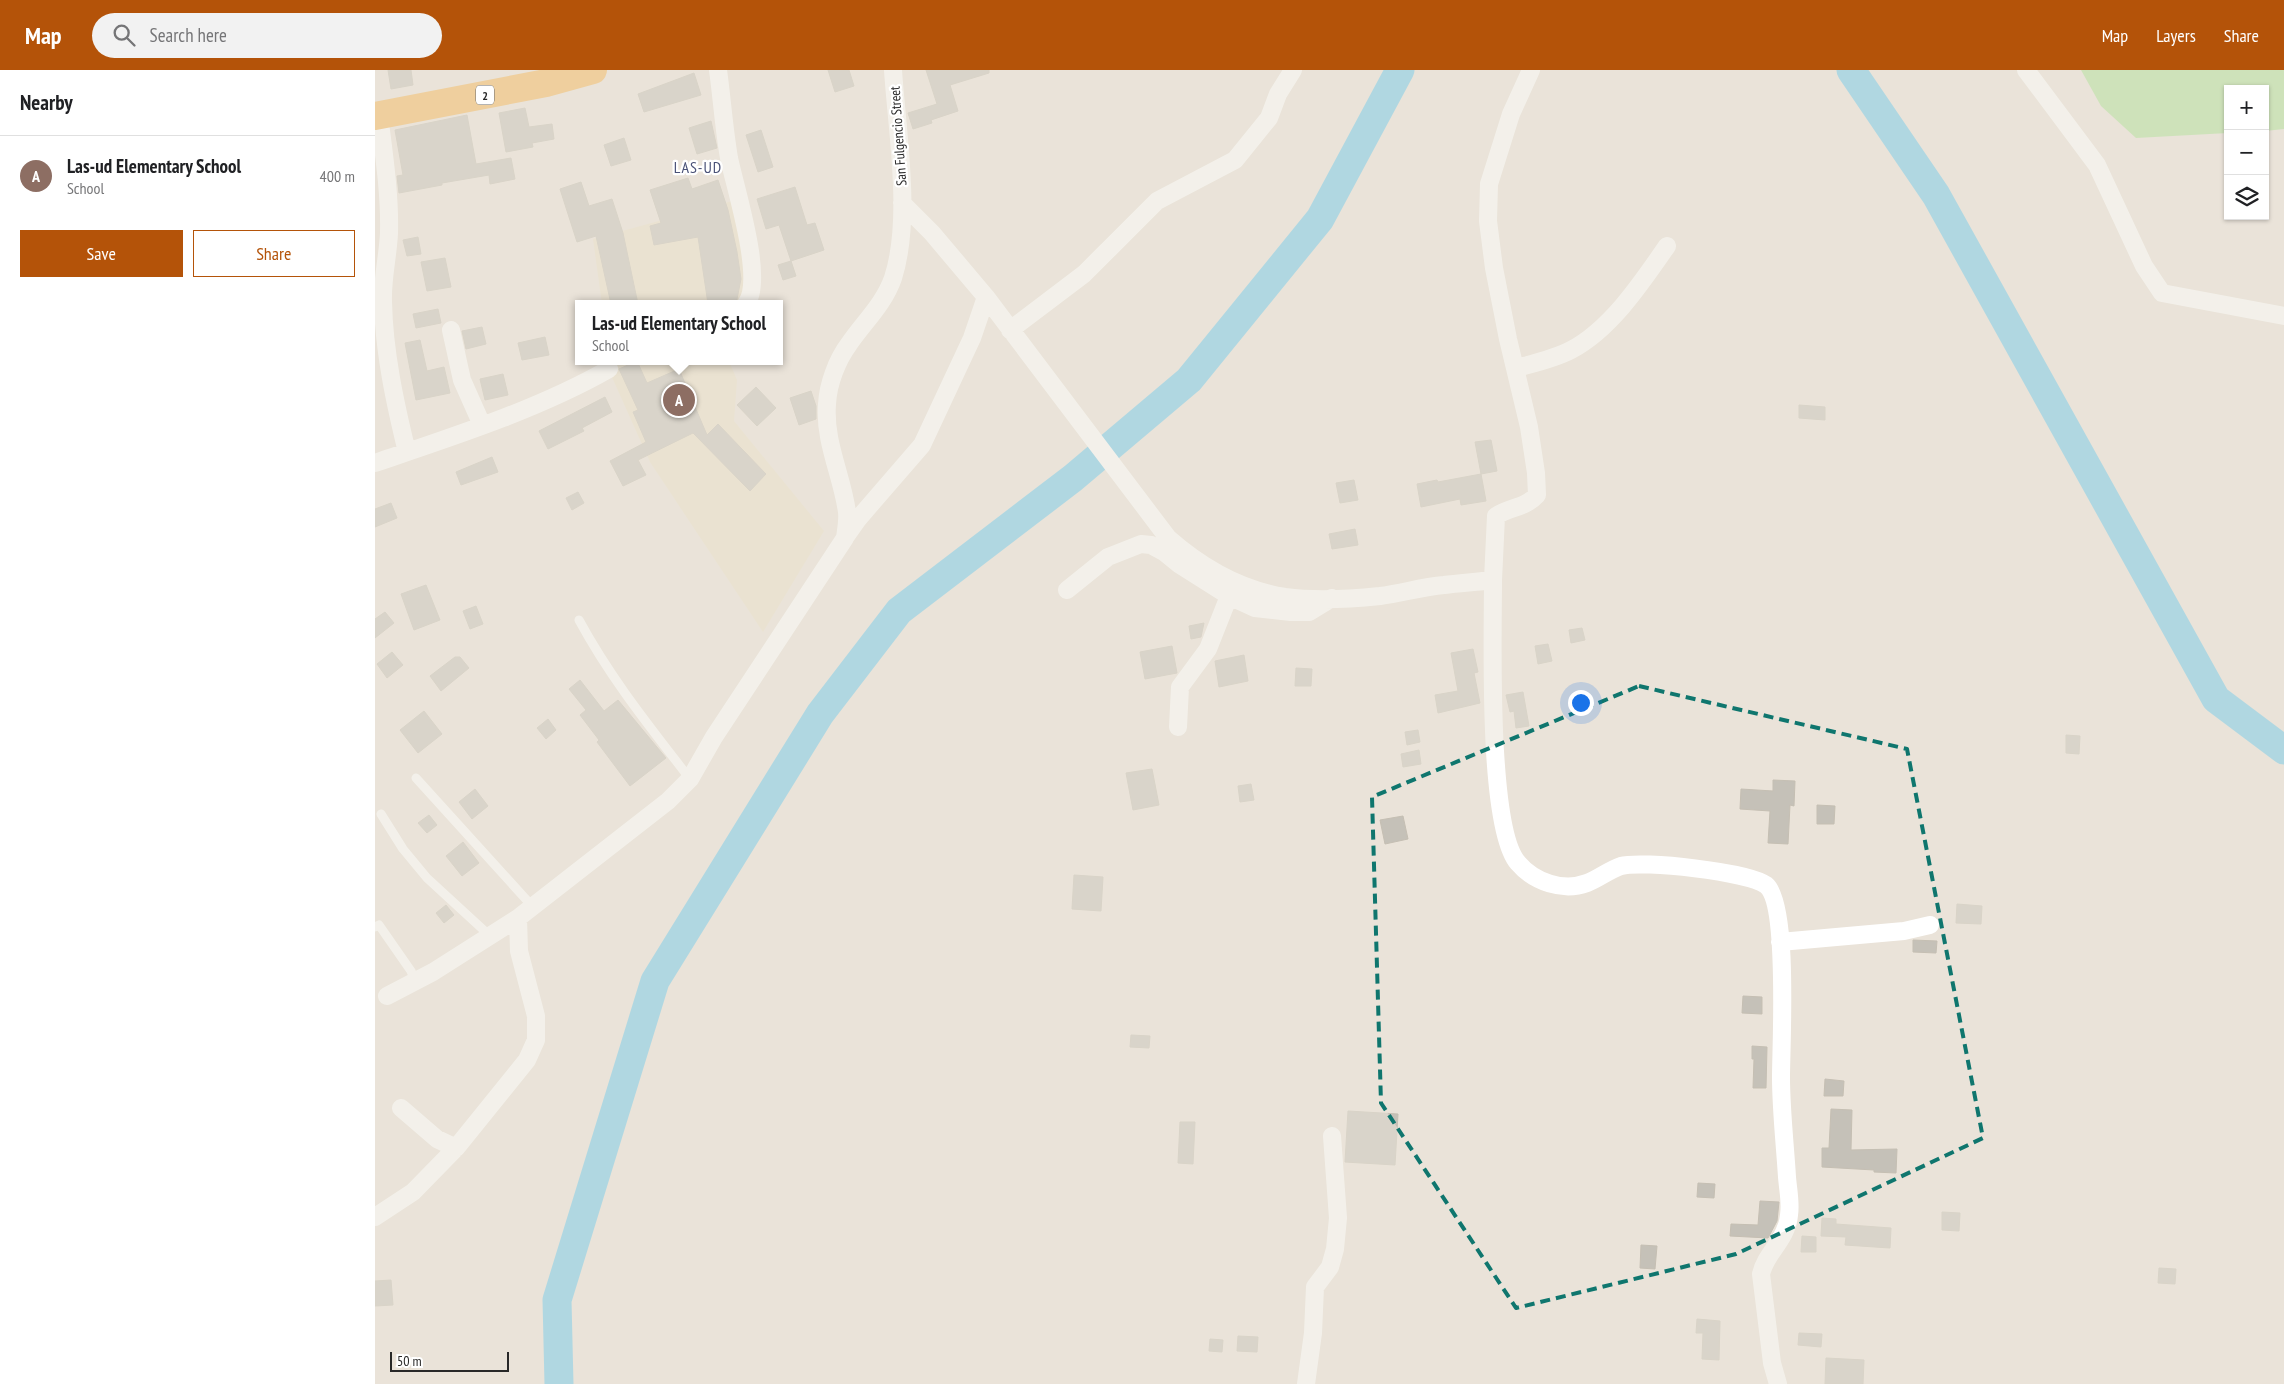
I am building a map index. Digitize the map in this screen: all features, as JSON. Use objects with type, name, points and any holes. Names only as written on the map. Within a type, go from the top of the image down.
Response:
[{"type":"highway","name":"2","points":[[377,116],[546,84],[593,70]]},
{"type":"street","points":[[718,70],[729,157],[753,267],[752,291],[748,300]]},
{"type":"street","name":"San Fulgencio Street","points":[[845,538],[847,514],[830,450],[827,403],[832,376],[848,345],[873,316],[893,279],[900,241],[902,203],[893,70]]},
{"type":"street","points":[[1014,335],[1085,274],[1157,201],[1235,160],[1269,118],[1278,94],[1293,70]]},
{"type":"street","points":[[1531,70],[1511,114],[1489,184],[1487,221],[1508,339],[1529,427],[1536,472],[1537,495],[1522,507],[1504,511],[1496,516],[1493,580],[1494,719],[1500,804],[1507,844],[1518,863],[1543,881],[1559,887],[1588,883],[1621,866],[1661,865],[1755,878],[1768,886],[1775,898],[1783,990],[1781,1081],[1790,1212],[1783,1237],[1763,1264],[1761,1274],[1772,1363],[1778,1384]]},
{"type":"street","points":[[2026,70],[2097,165],[2144,266],[2162,293],[2284,316]]},
{"type":"street","points":[[377,116],[387,184],[389,234],[383,283],[384,322],[396,408],[407,452]]},
{"type":"street","points":[[902,203],[932,233],[986,298],[1168,538],[1189,556],[1209,569],[1250,587],[1286,597],[1380,596],[1444,584],[1493,580]]},
{"type":"street","points":[[1516,368],[1554,357],[1573,349],[1592,336],[1631,296],[1667,246]]},
{"type":"street","points":[[387,996],[518,918],[667,801],[690,780],[714,737],[857,519],[922,445],[972,338],[986,298]]},
{"type":"street","points":[[451,330],[462,380],[482,425]]},
{"type":"street","points":[[375,463],[482,425],[584,383],[613,366]]},
{"type":"street","points":[[1067,590],[1108,557],[1141,544],[1151,545],[1229,596],[1255,608],[1309,612],[1333,598]]},
{"type":"street","points":[[1178,727],[1180,687],[1209,650],[1229,596]]},
{"type":"street","points":[[375,1217],[413,1192],[456,1148],[527,1060],[536,1040],[536,1016],[519,951],[518,918]]},
{"type":"street","points":[[1780,942],[1904,931],[1929,925]]},
{"type":"street","points":[[401,1108],[437,1140],[456,1148]]},
{"type":"street","points":[[1306,1384],[1313,1333],[1315,1287],[1330,1267],[1335,1248],[1338,1218],[1331,1136]]},
{"type":"lane","points":[[579,620],[601,660],[622,691],[690,780]]},
{"type":"lane","points":[[416,778],[533,907]]},
{"type":"lane","points":[[381,814],[403,849],[427,878],[489,934]]},
{"type":"lane","points":[[375,927],[379,925],[411,970],[415,981]]},
{"type":"highlighted area","points":[[1639,686],[1907,749],[1983,1138],[1736,1254],[1516,1308],[1381,1103],[1372,797]]},
{"type":"shaded area","points":[[732,201],[746,249],[745,300],[601,300],[593,239]]},
{"type":"shaded area","points":[[610,365],[731,365],[737,380],[734,421],[824,531],[763,632],[650,462],[611,375]]},
{"type":"green space","points":[[2081,70],[2284,70],[2284,129],[2269,131],[2269,85],[2224,85],[2224,133],[2136,138],[2101,106]]},
{"type":"building","points":[[388,70],[411,70],[413,85],[391,89]]},
{"type":"building","points":[[828,70],[849,70],[854,86],[835,92]]},
{"type":"building","points":[[926,70],[989,70],[989,73],[950,85],[958,111],[931,120],[932,123],[913,129],[908,113],[937,104]]},
{"type":"building","points":[[694,73],[701,95],[644,112],[638,94]]},
{"type":"building","points":[[525,108],[529,127],[552,124],[554,139],[532,143],[533,147],[506,152],[499,113]]},
{"type":"building","points":[[467,115],[476,164],[511,158],[515,179],[490,184],[489,175],[399,193],[397,176],[403,175],[395,130]]},
{"type":"building","points":[[711,121],[717,148],[697,154],[689,128]]},
{"type":"building","points":[[761,130],[773,167],[758,172],[746,135]]},
{"type":"building","points":[[624,138],[631,160],[611,166],[604,145]]},
{"type":"building","points":[[688,178],[692,189],[718,180],[728,210],[737,252],[741,279],[737,300],[707,300],[698,237],[654,245],[650,226],[661,223],[650,190]]},
{"type":"building","points":[[581,182],[589,206],[612,199],[623,233],[637,300],[610,300],[596,236],[577,242],[560,189]]},
{"type":"building","points":[[795,187],[807,225],[815,223],[824,250],[791,261],[779,225],[766,229],[757,199]]},
{"type":"building","points":[[418,237],[421,254],[407,256],[403,240]]},
{"type":"building","points":[[445,258],[451,287],[427,291],[421,262]]},
{"type":"building","points":[[791,261],[796,276],[783,280],[778,265]]},
{"type":"building","points":[[438,309],[441,323],[416,328],[413,314]]},
{"type":"building","points":[[482,327],[486,344],[466,349],[462,331]]},
{"type":"building","points":[[545,337],[549,355],[522,360],[518,343]]},
{"type":"building","points":[[420,340],[427,371],[444,367],[450,393],[416,400],[405,343]]},
{"type":"building","points":[[628,365],[639,365],[647,383],[679,369],[707,435],[718,424],[766,474],[750,491],[693,433],[638,460],[646,475],[623,486],[610,461],[646,442],[633,412],[638,410],[619,369]]},
{"type":"building","points":[[503,374],[508,395],[485,400],[480,379]]},
{"type":"building","points":[[756,387],[776,408],[757,426],[737,405]]},
{"type":"building","points":[[811,391],[816,406],[816,419],[799,425],[790,398]]},
{"type":"building","points":[[605,397],[612,412],[582,428],[584,431],[548,449],[539,431]]},
{"type":"building","points":[[1799,405],[1825,407],[1825,420],[1799,418]]},
{"type":"building","points":[[1491,440],[1497,471],[1481,474],[1475,442]]},
{"type":"building","points":[[492,457],[498,472],[461,485],[456,472]]},
{"type":"building","points":[[1481,474],[1486,501],[1461,505],[1460,499],[1421,507],[1417,484]]},
{"type":"building","points":[[1354,480],[1358,500],[1340,503],[1336,483]]},
{"type":"building","points":[[578,492],[584,503],[572,510],[566,498]]},
{"type":"building","points":[[391,503],[397,518],[375,527],[375,509]]},
{"type":"building","points":[[1355,529],[1358,545],[1332,549],[1329,534]]},
{"type":"building","points":[[426,585],[440,620],[414,630],[401,594]]},
{"type":"building","points":[[476,606],[483,624],[470,629],[463,611]]},
{"type":"building","points":[[385,612],[394,623],[375,638],[375,619]]},
{"type":"building","points":[[1204,623],[1201,637],[1191,639],[1189,626]]},
{"type":"building","points":[[1582,628],[1585,640],[1571,643],[1569,630]]},
{"type":"building","points":[[1548,644],[1552,661],[1538,664],[1535,646]]},
{"type":"building","points":[[1172,646],[1177,673],[1145,679],[1140,652]]},
{"type":"building","points":[[1473,649],[1478,672],[1474,673],[1480,703],[1438,713],[1435,695],[1458,691],[1451,653]]},
{"type":"building","points":[[392,652],[403,665],[387,678],[377,664]]},
{"type":"building","points":[[1244,655],[1248,681],[1219,687],[1215,661]]},
{"type":"building","points":[[455,657],[460,657],[469,668],[441,691],[430,676]]},
{"type":"building","points":[[1296,668],[1312,669],[1311,686],[1295,686]]},
{"type":"building","points":[[580,680],[604,711],[618,700],[666,758],[630,786],[597,742],[599,740],[580,715],[586,710],[569,689]]},
{"type":"building","points":[[1523,692],[1529,726],[1516,728],[1514,711],[1510,712],[1506,695]]},
{"type":"building","points":[[424,711],[442,734],[418,753],[400,730]]},
{"type":"building","points":[[548,719],[556,730],[546,739],[537,728]]},
{"type":"building","points":[[1418,730],[1420,742],[1407,745],[1405,732]]},
{"type":"building","points":[[2066,735],[2080,736],[2079,754],[2066,753]]},
{"type":"building","points":[[1419,750],[1421,764],[1403,767],[1401,754]]},
{"type":"building","points":[[1152,769],[1159,805],[1133,810],[1126,773]]},
{"type":"building","points":[[1773,780],[1795,781],[1794,806],[1790,805],[1788,844],[1768,843],[1770,811],[1740,809],[1741,789],[1773,791]]},
{"type":"building","points":[[1251,784],[1254,800],[1240,802],[1238,786]]},
{"type":"building","points":[[475,789],[488,806],[472,819],[459,802]]},
{"type":"building","points":[[1817,805],[1835,806],[1834,824],[1817,824]]},
{"type":"building","points":[[429,815],[437,825],[427,833],[418,823]]},
{"type":"building","points":[[1403,816],[1408,839],[1385,844],[1380,820]]},
{"type":"building","points":[[463,842],[479,863],[462,876],[446,856]]},
{"type":"building","points":[[1074,875],[1103,877],[1101,911],[1072,909]]},
{"type":"building","points":[[1957,904],[1982,906],[1981,924],[1956,923]]},
{"type":"building","points":[[446,905],[454,915],[444,923],[436,913]]},
{"type":"building","points":[[1913,940],[1937,941],[1936,953],[1913,952]]},
{"type":"building","points":[[1743,996],[1762,997],[1762,1014],[1742,1013]]},
{"type":"building","points":[[1131,1035],[1150,1036],[1149,1048],[1130,1047]]},
{"type":"building","points":[[1752,1046],[1767,1047],[1766,1088],[1753,1088],[1754,1059],[1752,1059]]},
{"type":"building","points":[[1825,1079],[1844,1081],[1843,1096],[1824,1096]]},
{"type":"building","points":[[1831,1109],[1852,1110],[1851,1150],[1897,1149],[1896,1173],[1822,1167],[1822,1148],[1829,1148]]},
{"type":"building","points":[[1348,1111],[1398,1114],[1395,1165],[1345,1162]]},
{"type":"building","points":[[1180,1122],[1195,1122],[1193,1164],[1178,1163]]},
{"type":"building","points":[[1698,1183],[1715,1184],[1714,1198],[1697,1197]]},
{"type":"building","points":[[1760,1201],[1779,1202],[1777,1221],[1768,1238],[1730,1236],[1731,1224],[1758,1225]]},
{"type":"building","points":[[1942,1212],[1960,1213],[1959,1231],[1942,1230]]},
{"type":"building","points":[[1822,1218],[1836,1219],[1836,1224],[1891,1228],[1890,1248],[1845,1245],[1846,1237],[1821,1236]]},
{"type":"building","points":[[1802,1236],[1816,1237],[1816,1252],[1801,1252]]},
{"type":"building","points":[[1641,1245],[1657,1246],[1655,1269],[1640,1268]]},
{"type":"building","points":[[2159,1268],[2176,1269],[2175,1284],[2158,1283]]},
{"type":"building","points":[[391,1280],[393,1305],[375,1306],[375,1281]]},
{"type":"building","points":[[1697,1319],[1720,1321],[1719,1360],[1702,1359],[1703,1333],[1696,1333]]},
{"type":"building","points":[[1799,1333],[1822,1334],[1821,1347],[1798,1345]]},
{"type":"building","points":[[1238,1336],[1258,1337],[1257,1352],[1237,1351]]},
{"type":"building","points":[[1210,1339],[1223,1340],[1222,1352],[1209,1351]]},
{"type":"building","points":[[1826,1358],[1864,1360],[1863,1384],[1825,1384]]},
{"type":"waterway","points":[[559,1384],[557,1300],[655,981],[820,714],[899,611],[1073,478],[1189,380],[1320,219],[1400,70]]},
{"type":"waterway","points":[[1851,70],[1936,195],[2216,699],[2284,750]]},
{"type":"place","name":"Las-ud Elementary School","points":[[679,400]]},
{"type":"district","name":"LAS-UD","points":[[698,167]]}]
